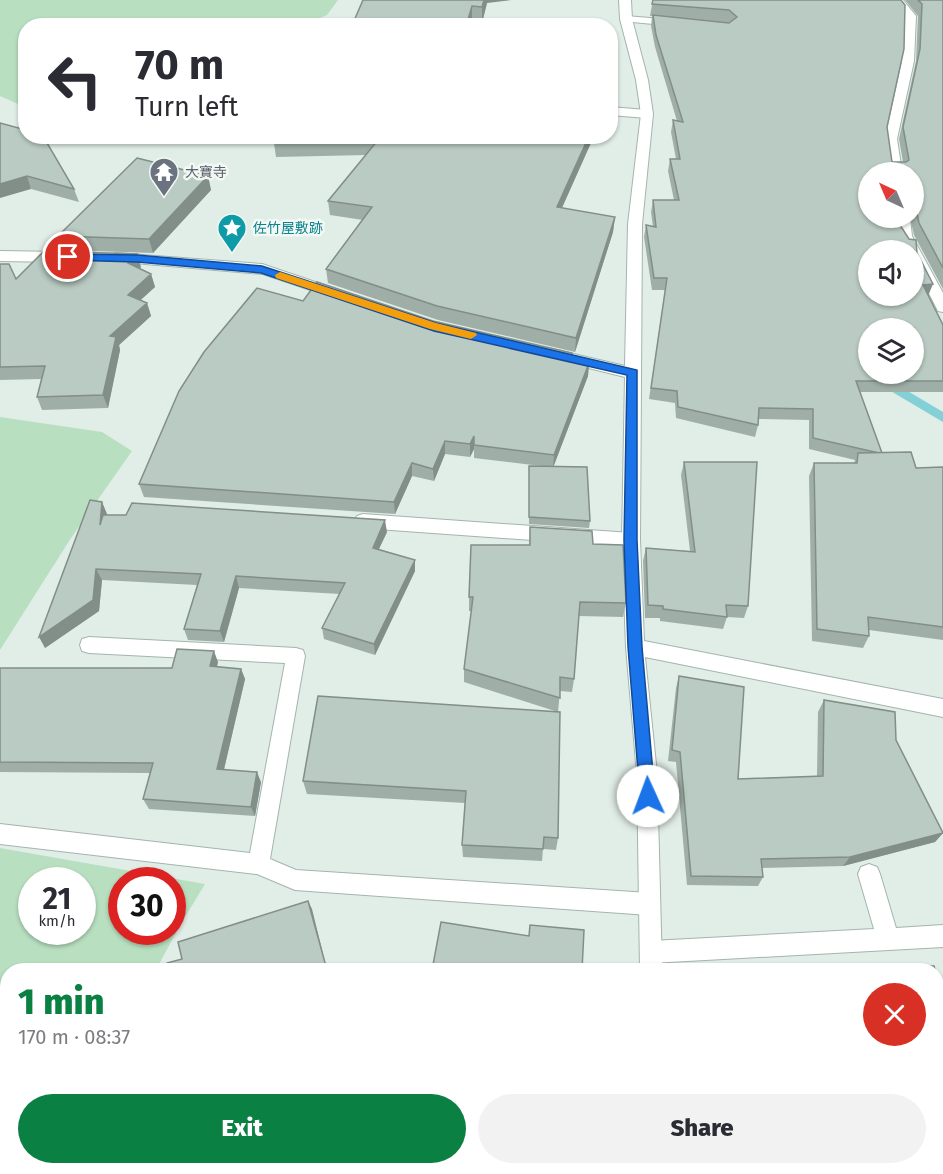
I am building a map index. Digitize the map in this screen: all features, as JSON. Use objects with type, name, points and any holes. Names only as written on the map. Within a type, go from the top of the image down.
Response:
[{"type":"street","points":[[625,0],[626,19],[642,80],[647,114],[635,224],[631,540],[635,647],[647,774],[651,961],[943,936]]},
{"type":"street","points":[[894,162],[891,139],[908,61],[910,16],[897,0]]},
{"type":"street","points":[[626,19],[682,24]]},
{"type":"street","points":[[618,112],[647,114]]},
{"type":"street","points":[[0,256],[80,257]]},
{"type":"street","points":[[103,258],[137,258],[262,269],[348,298]]},
{"type":"street","points":[[924,272],[943,307]]},
{"type":"street","points":[[528,348],[633,373]]},
{"type":"street","points":[[350,520],[631,540]]},
{"type":"street","points":[[89,645],[296,656],[258,864]]},
{"type":"street","points":[[635,647],[943,708]]},
{"type":"street","points":[[0,834],[258,864],[296,880],[649,904]]},
{"type":"street","points":[[869,874],[888,939]]},
{"type":"green space","points":[[0,0],[338,0],[327,15],[320,18],[18,18],[18,104],[0,96]]},
{"type":"green space","points":[[0,417],[102,432],[132,451],[71,538],[0,650]]},
{"type":"green space","points":[[0,848],[108,867],[108,945],[169,945],[160,963],[0,963]]},
{"type":"green space","points":[[186,881],[205,884],[186,915]]},
{"type":"building","points":[[363,0],[484,0],[482,7],[472,6],[468,18],[355,18]]},
{"type":"building","points":[[653,0],[901,0],[905,5],[904,49],[887,127],[892,162],[858,162],[858,228],[902,228],[909,239],[916,240],[858,240],[858,306],[924,306],[924,287],[943,325],[943,381],[924,381],[924,318],[858,318],[858,381],[856,381],[882,453],[813,438],[813,409],[759,408],[758,425],[678,407],[677,391],[651,388],[667,278],[654,278],[646,225],[656,227],[653,200],[679,200],[670,159],[680,159],[673,120],[683,122],[656,35],[653,15],[729,23],[737,17],[729,10],[652,4]]},
{"type":"building","points":[[918,0],[943,0],[943,268],[922,228],[924,228],[924,162],[906,162],[909,160],[903,127],[920,49],[922,4]]},
{"type":"building","points":[[0,123],[18,128],[18,144],[48,144],[74,189],[27,176],[0,184]]},
{"type":"building","points":[[375,144],[585,144],[557,207],[615,217],[576,338],[437,306],[326,269],[372,207],[328,201]]},
{"type":"building","points":[[137,158],[208,176],[149,239],[58,236]]},
{"type":"building","points":[[44,251],[137,254],[128,263],[151,274],[128,295],[147,303],[110,336],[116,337],[103,395],[37,397],[45,366],[0,367],[0,264],[9,264],[16,279]]},
{"type":"building","points":[[924,267],[933,284],[924,285]]},
{"type":"building","points":[[317,282],[433,321],[572,353],[570,359],[589,363],[554,455],[474,445],[474,436],[470,444],[445,441],[433,469],[412,463],[394,502],[139,484],[179,391],[204,352],[257,288],[303,301]]},
{"type":"building","points":[[911,452],[916,468],[943,467],[943,627],[868,617],[869,636],[817,629],[814,463],[857,463],[858,453]]},
{"type":"building","points":[[684,462],[757,462],[748,606],[726,605],[727,617],[648,605],[646,548],[695,552]]},
{"type":"building","points":[[529,466],[587,467],[590,521],[529,517]]},
{"type":"building","points":[[90,500],[102,502],[100,525],[103,515],[126,515],[132,503],[385,520],[373,548],[415,560],[374,644],[322,628],[345,583],[236,576],[220,631],[184,629],[201,574],[96,569],[93,600],[39,637]]},
{"type":"building","points":[[530,527],[592,531],[593,544],[623,545],[626,603],[580,602],[574,679],[560,677],[560,698],[464,669],[473,597],[469,597],[471,545],[530,545]]},
{"type":"building","points":[[177,649],[214,651],[210,666],[241,669],[217,769],[257,772],[251,807],[143,799],[153,763],[0,762],[0,668],[172,668]]},
{"type":"building","points":[[679,676],[744,687],[738,779],[823,776],[824,700],[895,712],[896,740],[943,833],[850,857],[761,859],[763,877],[691,876],[680,752],[672,750]]},
{"type":"building","points":[[318,696],[560,712],[558,838],[544,837],[543,849],[462,845],[466,791],[303,781]]},
{"type":"building","points":[[308,901],[325,963],[167,963],[182,959],[179,945],[186,945],[186,939]]},
{"type":"building","points":[[441,922],[529,936],[530,925],[584,930],[582,963],[433,963]]},
{"type":"waterway","points":[[887,384],[943,418]]},
{"type":"slow traffic","points":[[280,275],[434,327],[471,335]]},
{"type":"place","name":"大寶寺","points":[[164,198]]},
{"type":"place","name":"佐竹屋敷跡","points":[[232,254]]},
{"type":"route","points":[[68,257],[137,258],[262,269],[434,327],[633,373],[631,540],[635,647],[648,796]]}]
